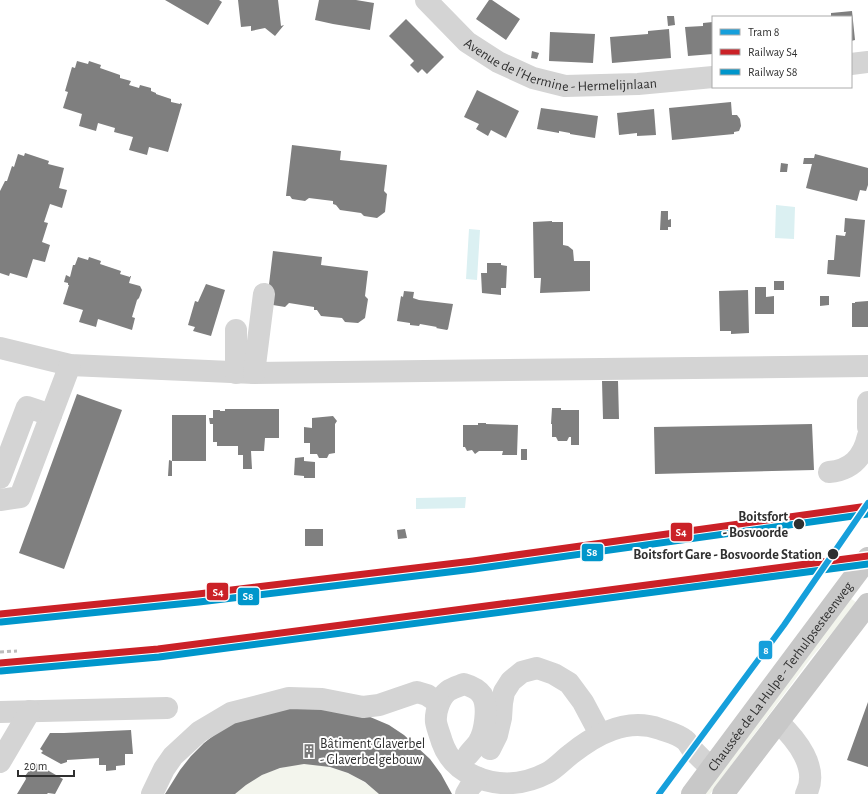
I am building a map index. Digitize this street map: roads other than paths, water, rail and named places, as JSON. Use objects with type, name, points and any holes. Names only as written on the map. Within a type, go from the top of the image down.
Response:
[{"type":"main road","name":"Chaussée de La Hulpe - Terhulpsesteenweg","points":[[692,794],[868,558]]},
{"type":"main road","name":"Chaussée de La Hulpe - Terhulpsesteenweg","points":[[728,792],[778,722],[868,604]]},
{"type":"street","name":"Avenue de l'Hermine - Hermelijnlaan","points":[[426,0],[467,42],[498,62],[533,78],[564,86],[638,84],[712,77]]},
{"type":"street","points":[[852,64],[868,62]]},
{"type":"street","points":[[245,373],[264,294]]},
{"type":"street","points":[[236,330],[245,373]]},
{"type":"street","points":[[0,348],[70,365],[245,373],[868,366]]},
{"type":"street","points":[[0,500],[20,497],[70,365]]},
{"type":"street","points":[[868,402],[868,427]]},
{"type":"street","points":[[0,478],[27,407],[51,415]]},
{"type":"street","points":[[829,472],[840,471],[850,466],[865,448],[868,436]]},
{"type":"street","points":[[473,772],[490,750],[497,735],[501,718],[504,692],[511,681],[522,672],[537,668],[554,674],[569,683],[583,702],[600,734]]},
{"type":"street","points":[[473,772],[478,743],[485,723],[486,710],[483,696],[474,687],[464,684],[448,691],[439,703],[436,721],[444,747],[453,763],[465,772],[473,772],[507,789],[548,772],[588,741],[600,734],[617,728],[634,725],[654,726],[675,734],[685,740],[692,749],[712,768]]},
{"type":"street","points":[[152,794],[173,756],[198,732],[231,713],[289,698],[322,699],[362,707],[379,705],[417,692],[427,695],[439,703]]},
{"type":"street","points":[[0,712],[167,708]]},
{"type":"street","points":[[0,762],[30,711]]},
{"type":"street","points":[[778,722],[796,740],[808,764],[810,778],[806,794]]},
{"type":"railway","points":[[0,652],[17,651]]},
{"type":"tram line","name":"8","points":[[659,794],[784,625],[868,503]]},
{"type":"rail line","name":"S4","points":[[0,614],[198,594],[473,561],[868,506]]},
{"type":"rail line","name":"S8","points":[[1,622],[199,602],[474,569],[868,514]]},
{"type":"rail line","name":"S4","points":[[0,663],[158,649],[868,556]]},
{"type":"rail line","name":"S8","points":[[1,671],[159,657],[868,564]]},
{"type":"place","name":"Boitsfort - Bosvoorde","points":[[799,524]]},
{"type":"place","name":"Boitsfort Gare - Bosvoorde Station","points":[[833,554]]},
{"type":"place","name":"Bâtiment Glaverbel - Glaverbelgebouw","points":[[309,751]]}]
